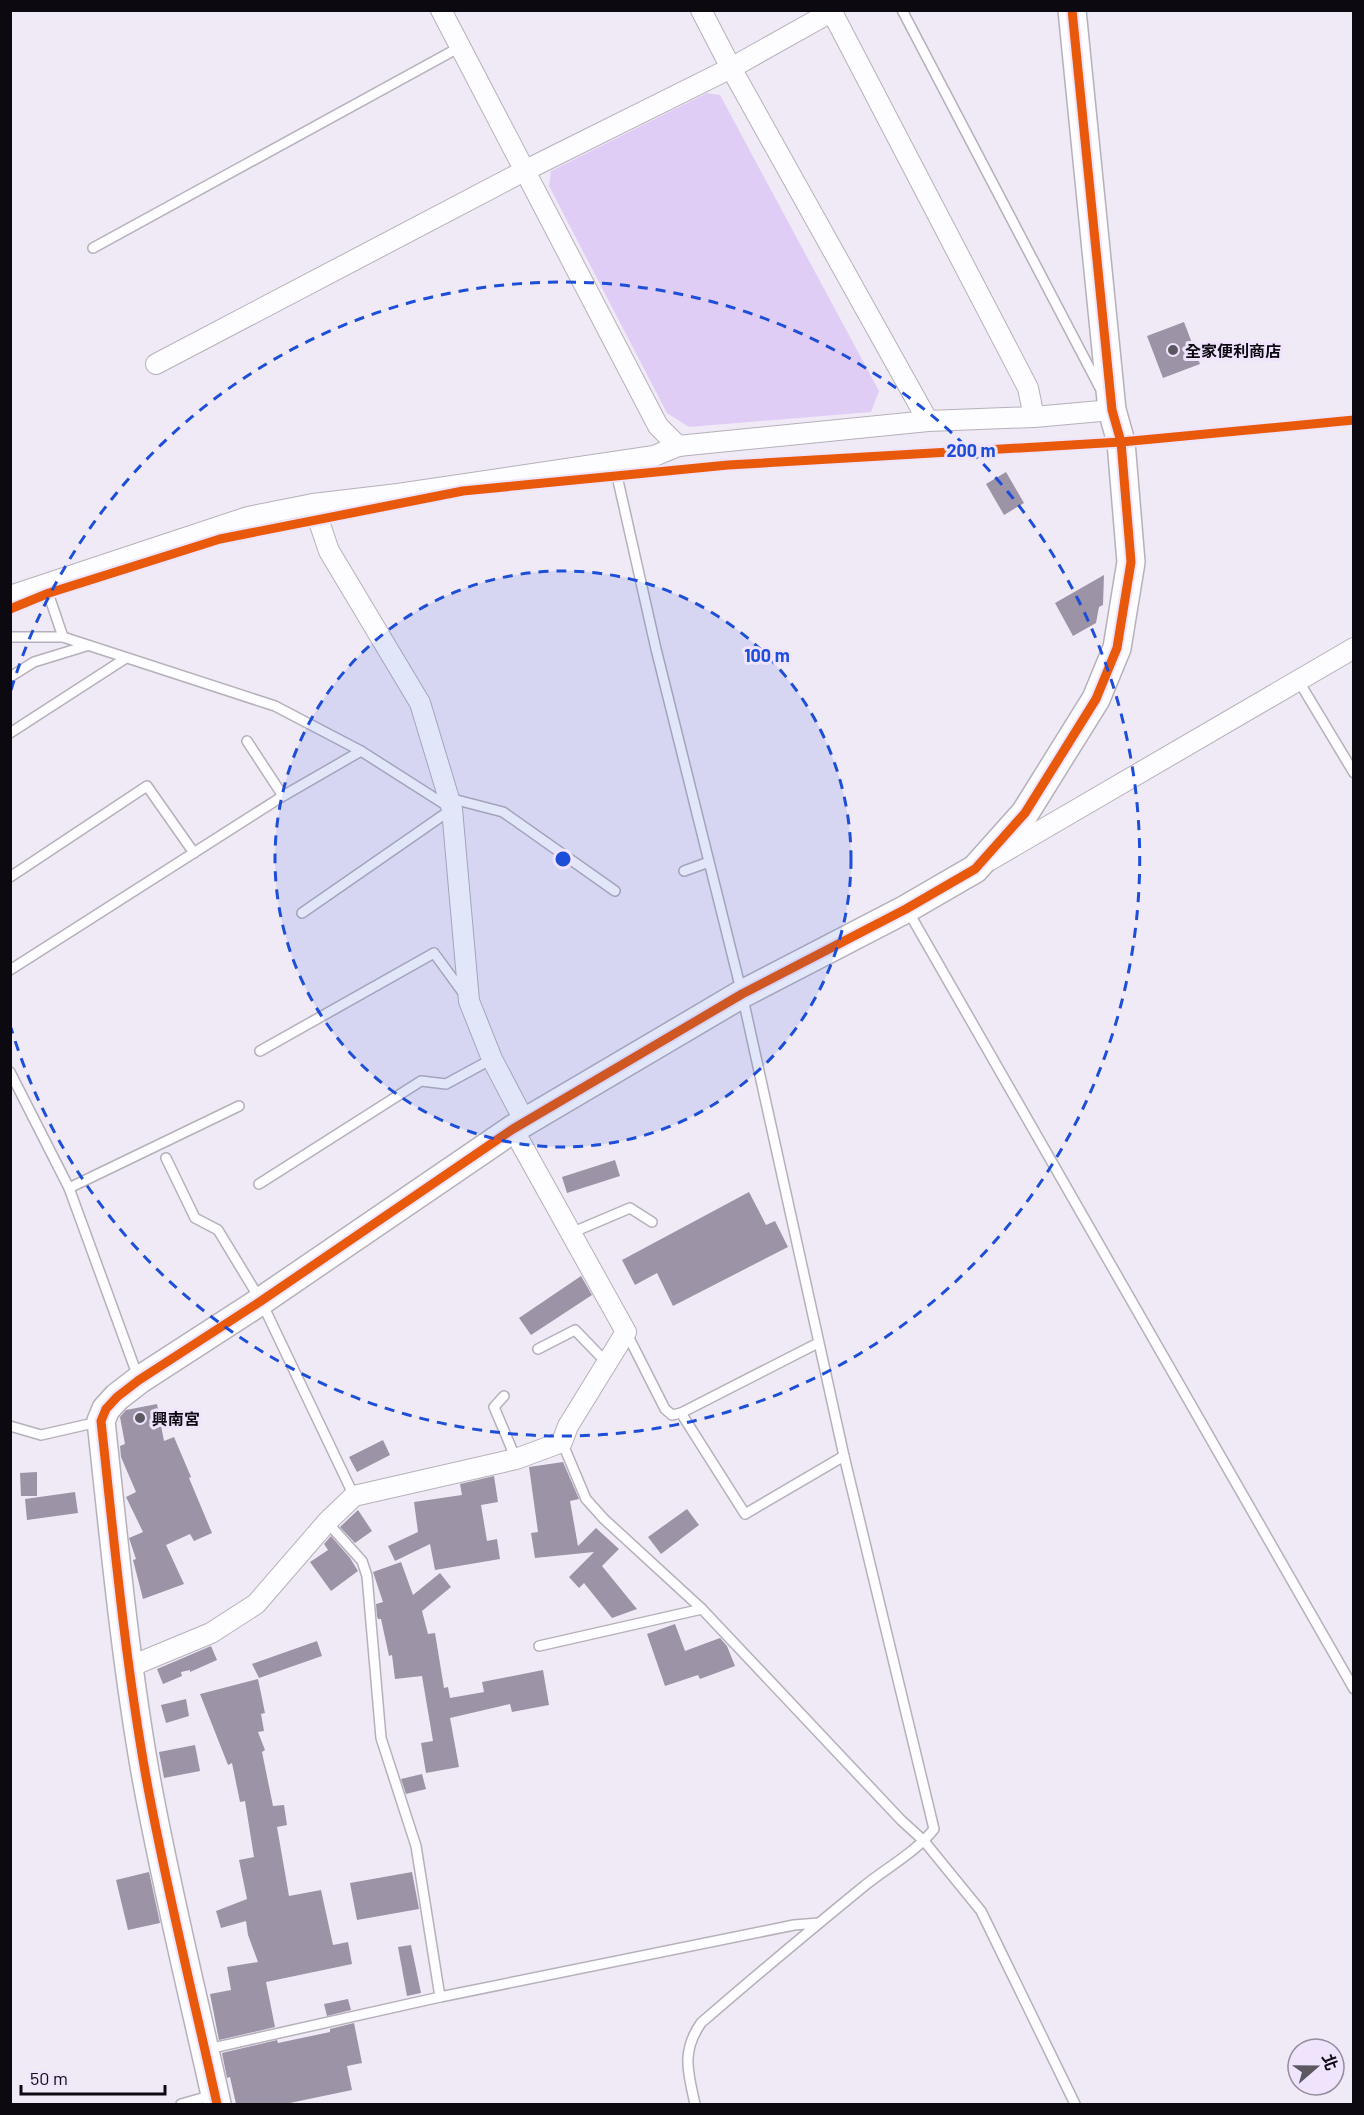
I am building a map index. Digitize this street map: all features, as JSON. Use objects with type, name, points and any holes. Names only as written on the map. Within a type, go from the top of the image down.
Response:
[{"type":"street","points":[[441,10],[658,426],[678,446]]},
{"type":"street","points":[[701,10],[928,421]]},
{"type":"street","points":[[975,869],[1025,813],[1096,699],[1117,648],[1131,562],[1121,442],[1112,410],[1072,10]]},
{"type":"street","points":[[156,364],[526,170],[731,68],[831,11],[1028,388],[1034,417]]},
{"type":"street","points":[[10,596],[248,517],[313,504],[399,494],[654,456],[678,446],[928,421],[1034,417],[1112,410]]},
{"type":"street","points":[[129,1667],[211,1633],[256,1604],[327,1522],[354,1496],[516,1459],[562,1442],[568,1426],[626,1332],[571,1233],[519,1126],[469,1001],[450,803],[420,703],[329,551],[313,504]]},
{"type":"street","points":[[216,2099],[165,1875],[146,1775],[129,1667],[101,1421],[106,1408],[139,1380],[261,1301],[519,1126],[742,994],[906,909],[1353,648]]},
{"type":"lane","points":[[902,10],[1112,410]]},
{"type":"lane","points":[[93,248],[460,47]]},
{"type":"lane","points":[[617,476],[656,649],[742,994],[818,1343],[934,1829],[924,1841],[874,1878],[701,2023],[692,2036],[687,2051],[688,2073],[695,2104]]},
{"type":"lane","points":[[45,584],[63,637]]},
{"type":"lane","points":[[10,637],[63,637],[275,706],[361,751],[450,803],[503,812],[615,891]]},
{"type":"lane","points":[[10,677],[34,662],[86,646]]},
{"type":"lane","points":[[10,733],[126,658]]},
{"type":"lane","points":[[1298,680],[1353,773]]},
{"type":"lane","points":[[247,741],[283,796]]},
{"type":"lane","points":[[10,970],[283,796],[361,751]]},
{"type":"lane","points":[[10,877],[147,786],[194,853]]},
{"type":"lane","points":[[302,913],[450,803]]},
{"type":"lane","points":[[684,871],[709,862]]},
{"type":"lane","points":[[906,909],[1353,1689]]},
{"type":"lane","points":[[260,1051],[434,953],[469,1001]]},
{"type":"lane","points":[[259,1184],[421,1081],[446,1084],[492,1059]]},
{"type":"lane","points":[[10,1072],[69,1188],[139,1380]]},
{"type":"lane","points":[[69,1188],[239,1106]]},
{"type":"lane","points":[[166,1158],[195,1218],[218,1230],[261,1301],[354,1496]]},
{"type":"lane","points":[[571,1233],[630,1208],[652,1222]]},
{"type":"lane","points":[[538,1349],[575,1330],[607,1363]]},
{"type":"lane","points":[[626,1332],[666,1409],[672,1415],[681,1413],[818,1343]]},
{"type":"lane","points":[[504,1396],[494,1407],[516,1459]]},
{"type":"lane","points":[[681,1413],[745,1514],[844,1456]]},
{"type":"lane","points":[[10,1426],[41,1435],[101,1421]]},
{"type":"lane","points":[[562,1442],[586,1499],[604,1519],[702,1610],[901,1820],[924,1841],[981,1911],[1075,2104]]},
{"type":"lane","points":[[327,1522],[362,1561],[367,1576],[381,1738],[416,1846],[440,1996]]},
{"type":"lane","points":[[539,1646],[702,1610]]},
{"type":"lane","points":[[206,2050],[440,1996],[795,1925],[819,1923]]},
{"type":"lane","points":[[181,2104],[216,2099]]},
{"type":"shaded area","points":[[707,93],[720,95],[879,391],[871,412],[689,427],[667,413],[549,186],[551,171]]},
{"type":"building","name":"全家便利商店","points":[[1184,322],[1200,364],[1163,378],[1147,336]]},
{"type":"building","points":[[1006,472],[1024,503],[1004,515],[986,484]]},
{"type":"building","points":[[1104,575],[1103,605],[1099,607],[1096,623],[1073,636],[1055,603]]},
{"type":"building","points":[[615,1160],[620,1176],[567,1193],[562,1177]]},
{"type":"building","points":[[749,1192],[766,1225],[775,1221],[788,1247],[673,1306],[657,1273],[635,1285],[622,1260]]},
{"type":"building","points":[[581,1276],[592,1295],[531,1335],[519,1318]]},
{"type":"building","points":[[157,1404],[164,1441],[174,1437],[212,1533],[194,1541],[190,1534],[166,1545],[184,1584],[143,1599],[133,1560],[136,1559],[129,1538],[143,1532],[126,1497],[136,1492],[121,1457],[120,1446],[125,1444],[120,1417],[126,1410]]},
{"type":"building","points":[[383,1440],[390,1455],[357,1472],[349,1457]]},
{"type":"building","points":[[563,1462],[579,1499],[570,1501],[578,1546],[596,1528],[619,1549],[602,1566],[637,1609],[612,1618],[584,1583],[579,1588],[569,1577],[594,1552],[535,1558],[531,1533],[538,1532],[529,1467]]},
{"type":"building","points":[[37,1472],[37,1496],[21,1496],[20,1473]]},
{"type":"building","points":[[494,1476],[498,1502],[481,1505],[487,1541],[497,1539],[500,1559],[435,1570],[430,1544],[395,1561],[388,1546],[418,1532],[414,1502],[462,1495],[460,1484]]},
{"type":"building","points":[[75,1492],[78,1513],[27,1520],[25,1499]]},
{"type":"building","points":[[687,1509],[699,1525],[661,1554],[648,1537]]},
{"type":"building","points":[[358,1510],[372,1531],[355,1543],[340,1527]]},
{"type":"building","points":[[331,1536],[358,1571],[331,1591],[310,1562],[328,1550],[324,1544]]},
{"type":"building","points":[[401,1562],[413,1595],[440,1573],[451,1587],[422,1611],[428,1634],[435,1633],[444,1688],[448,1687],[450,1698],[484,1692],[482,1682],[543,1670],[549,1705],[512,1712],[510,1704],[450,1718],[459,1767],[426,1773],[421,1743],[433,1741],[422,1676],[395,1679],[392,1655],[389,1656],[381,1619],[377,1616],[376,1604],[383,1602],[373,1572]]},
{"type":"building","points":[[675,1624],[685,1651],[720,1638],[727,1646],[735,1666],[700,1679],[698,1675],[665,1686],[647,1634]]},
{"type":"building","points":[[317,1641],[322,1656],[259,1678],[252,1664]]},
{"type":"building","points":[[211,1646],[217,1660],[190,1672],[190,1670],[181,1672],[182,1676],[163,1684],[157,1669]]},
{"type":"building","points":[[258,1679],[265,1713],[261,1714],[264,1731],[258,1732],[265,1750],[262,1752],[273,1806],[284,1805],[287,1825],[277,1827],[289,1896],[321,1890],[333,1945],[348,1942],[352,1964],[266,1982],[275,2027],[219,2040],[210,1994],[231,1990],[227,1967],[258,1962],[248,1935],[246,1921],[221,1928],[216,1911],[247,1899],[239,1860],[254,1857],[245,1801],[240,1802],[232,1763],[228,1765],[200,1694]]},
{"type":"building","points":[[186,1699],[189,1716],[166,1723],[161,1705]]},
{"type":"building","points":[[195,1745],[200,1771],[164,1778],[159,1752]]},
{"type":"building","points":[[422,1774],[426,1789],[406,1794],[401,1779]]},
{"type":"building","points":[[149,1872],[160,1923],[128,1930],[116,1880]]},
{"type":"building","points":[[412,1872],[419,1909],[357,1920],[350,1883]]},
{"type":"building","points":[[411,1945],[421,1993],[407,1996],[398,1947]]},
{"type":"building","points":[[348,1999],[351,2010],[327,2016],[324,2004]]},
{"type":"building","points":[[354,2023],[362,2063],[347,2066],[352,2090],[285,2104],[236,2104],[222,2053],[277,2040],[278,2043],[330,2032],[330,2029]]},
{"type":"cycle path","points":[[217,2104],[146,1777],[126,1644],[101,1421],[106,1409],[117,1397],[139,1380],[261,1301],[513,1129],[742,994],[906,909],[975,869],[1025,813],[1096,699],[1117,648],[1131,562],[1121,442],[1112,410],[1072,10]]},
{"type":"cycle path","points":[[10,609],[49,593],[220,539],[463,491],[728,465],[1121,442],[1354,420]]},
{"type":"place","name":"全家便利商店","points":[[1173,350]]},
{"type":"place","name":"興南宮","points":[[140,1418]]}]
